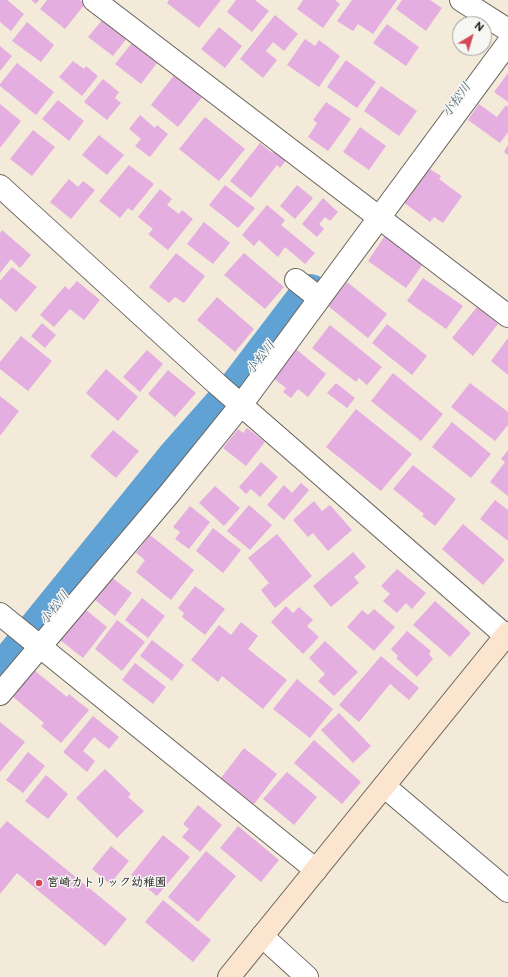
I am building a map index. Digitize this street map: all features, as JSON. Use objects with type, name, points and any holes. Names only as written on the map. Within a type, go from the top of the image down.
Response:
[{"type":"street","points":[[94,0],[508,316]]},
{"type":"street","points":[[461,0],[508,30]]},
{"type":"street","points":[[0,694],[169,494],[241,405],[508,43]]},
{"type":"street","points":[[0,186],[217,384],[507,635],[229,977]]},
{"type":"street","points":[[296,280],[319,298]]},
{"type":"street","points":[[2,621],[41,646],[316,870]]},
{"type":"street","points":[[384,786],[508,891]]},
{"type":"street","points":[[262,936],[306,977]]},
{"type":"building","points":[[0,0],[7,0],[24,14],[11,31],[0,22]]},
{"type":"building","points":[[31,0],[39,0],[36,4]]},
{"type":"building","points":[[47,0],[80,0],[85,4],[65,29],[40,9]]},
{"type":"building","points":[[169,0],[221,0],[199,28],[167,3]]},
{"type":"building","points":[[236,0],[255,0],[269,11],[252,32],[227,12]]},
{"type":"building","points":[[303,0],[335,0],[340,4],[323,28],[297,9]]},
{"type":"building","points":[[352,0],[397,0],[373,34],[358,24],[353,31],[337,21]]},
{"type":"building","points":[[402,0],[430,0],[442,8],[426,31],[396,9]]},
{"type":"building","points":[[275,15],[298,34],[284,51],[273,42],[266,51],[277,60],[263,78],[240,59]]},
{"type":"building","points":[[103,19],[127,38],[113,56],[88,37]]},
{"type":"building","points":[[27,22],[54,45],[41,62],[12,41]]},
{"type":"building","points":[[387,24],[419,47],[406,66],[373,43]]},
{"type":"building","points":[[219,27],[242,46],[225,68],[201,49]]},
{"type":"building","points":[[305,39],[315,46],[319,40],[340,56],[319,87],[287,65]]},
{"type":"building","points":[[132,43],[157,63],[141,84],[115,64]]},
{"type":"building","points":[[0,46],[12,56],[0,71]]},
{"type":"building","points":[[346,60],[376,82],[357,108],[327,87]]},
{"type":"building","points":[[73,61],[84,69],[86,66],[98,76],[82,96],[59,77]]},
{"type":"building","points":[[17,63],[54,92],[36,115],[0,86]]},
{"type":"building","points":[[508,73],[508,102],[494,92]]},
{"type":"building","points":[[175,74],[203,96],[178,127],[151,105]]},
{"type":"building","points":[[103,79],[119,92],[115,98],[121,103],[107,120],[84,102]]},
{"type":"building","points":[[381,86],[417,111],[399,136],[364,111]]},
{"type":"building","points":[[58,100],[84,121],[69,141],[42,119]]},
{"type":"building","points":[[326,102],[351,119],[328,151],[308,137],[317,123],[313,120]]},
{"type":"building","points":[[0,104],[21,121],[0,148]]},
{"type":"building","points":[[479,104],[497,117],[506,105],[508,107],[508,132],[500,143],[468,120]]},
{"type":"building","points":[[140,115],[155,128],[157,125],[168,134],[150,157],[135,146],[141,139],[129,129]]},
{"type":"building","points":[[205,117],[245,149],[219,181],[179,149]]},
{"type":"building","points":[[360,127],[386,146],[369,170],[343,152]]},
{"type":"building","points":[[33,130],[55,147],[32,176],[10,159]]},
{"type":"building","points":[[99,135],[124,155],[107,175],[82,155]]},
{"type":"building","points":[[260,143],[272,153],[275,150],[287,159],[280,168],[277,165],[251,198],[230,181]]},
{"type":"building","points":[[508,145],[508,155],[504,152]]},
{"type":"building","points":[[129,165],[154,184],[132,211],[128,208],[120,218],[99,201]]},
{"type":"building","points":[[428,168],[441,176],[439,179],[462,196],[443,223],[434,217],[430,222],[403,202]]},
{"type":"building","points":[[69,179],[78,187],[83,181],[95,190],[71,219],[50,202]]},
{"type":"building","points":[[225,185],[255,208],[238,228],[209,205]]},
{"type":"building","points":[[297,185],[313,198],[295,219],[280,206]]},
{"type":"building","points":[[160,189],[172,199],[167,205],[179,214],[182,210],[193,219],[168,250],[148,234],[153,229],[138,217]]},
{"type":"building","points":[[323,198],[338,212],[330,221],[325,217],[319,224],[324,229],[317,237],[302,224]]},
{"type":"building","points":[[267,205],[285,220],[281,225],[315,253],[305,264],[285,247],[278,257],[259,240],[254,246],[242,235]]},
{"type":"building","points":[[204,222],[230,243],[213,264],[187,244]]},
{"type":"building","points":[[2,230],[31,255],[20,268],[11,259],[0,273],[0,233]]},
{"type":"building","points":[[386,234],[425,261],[406,288],[368,261]]},
{"type":"building","points":[[176,253],[205,276],[184,303],[175,297],[169,303],[149,287]]},
{"type":"building","points":[[244,253],[284,287],[265,309],[224,275]]},
{"type":"building","points":[[12,267],[37,287],[16,312],[0,298],[0,281]]},
{"type":"building","points":[[423,278],[463,306],[446,329],[407,301]]},
{"type":"building","points":[[77,281],[100,300],[84,320],[70,309],[54,327],[40,315],[65,286],[69,290]]},
{"type":"building","points":[[347,282],[387,314],[368,338],[328,306]]},
{"type":"building","points":[[217,297],[254,329],[235,352],[197,320]]},
{"type":"building","points":[[477,307],[498,324],[473,356],[452,338]]},
{"type":"building","points":[[42,323],[56,335],[45,348],[31,336]]},
{"type":"building","points":[[387,324],[427,356],[412,375],[372,343]]},
{"type":"building","points":[[330,325],[382,367],[367,385],[359,378],[356,382],[312,348]]},
{"type":"building","points":[[21,336],[52,361],[28,391],[0,369],[0,362]]},
{"type":"building","points":[[508,338],[508,375],[491,361]]},
{"type":"building","points":[[296,349],[326,374],[308,397],[298,389],[291,398],[283,392],[286,388],[273,378]]},
{"type":"building","points":[[147,350],[163,364],[140,392],[123,377]]},
{"type":"building","points":[[106,369],[138,397],[118,421],[86,393]]},
{"type":"building","points":[[168,370],[196,393],[175,417],[148,394]]},
{"type":"building","points":[[393,373],[443,414],[421,441],[371,401]]},
{"type":"building","points":[[336,383],[355,398],[347,408],[327,393]]},
{"type":"building","points":[[470,383],[508,412],[508,425],[495,441],[451,407]]},
{"type":"building","points":[[0,396],[19,411],[0,436]]},
{"type":"building","points":[[356,409],[412,454],[381,491],[326,447]]},
{"type":"building","points":[[452,422],[491,454],[471,478],[432,447]]},
{"type":"building","points":[[247,428],[265,442],[246,466],[223,448],[238,429],[243,433]]},
{"type":"building","points":[[113,430],[139,451],[116,478],[90,456]]},
{"type":"building","points":[[508,450],[508,496],[490,482],[505,462],[501,459]]},
{"type":"building","points":[[261,462],[278,477],[260,497],[251,489],[246,494],[239,487]]},
{"type":"building","points":[[413,465],[456,499],[435,526],[422,516],[424,514],[393,489]]},
{"type":"building","points":[[301,483],[309,490],[284,520],[267,505],[284,485],[292,493]]},
{"type":"building","points":[[215,486],[240,508],[224,526],[199,503]]},
{"type":"building","points":[[495,500],[508,510],[508,541],[480,519]]},
{"type":"building","points":[[314,501],[322,511],[330,505],[352,530],[328,551],[313,533],[308,537],[293,520]]},
{"type":"building","points":[[249,505],[272,525],[250,550],[227,531]]},
{"type":"building","points":[[190,506],[210,522],[189,549],[175,539],[180,532],[173,527]]},
{"type":"building","points":[[463,524],[505,560],[483,585],[442,549]]},
{"type":"building","points":[[213,528],[241,550],[223,573],[196,551]]},
{"type":"building","points":[[277,534],[312,576],[275,608],[261,590],[269,583],[248,558]]},
{"type":"building","points":[[150,535],[194,570],[171,600],[136,572],[145,560],[136,553]]},
{"type":"building","points":[[353,552],[366,567],[354,577],[359,583],[331,607],[313,586]]},
{"type":"building","points":[[397,569],[426,593],[412,609],[406,603],[397,613],[383,601],[390,594],[381,586]]},
{"type":"building","points":[[111,577],[132,593],[115,616],[94,599]]},
{"type":"building","points":[[195,586],[225,609],[205,635],[182,617],[184,613],[178,608]]},
{"type":"building","points":[[142,598],[165,616],[148,638],[125,620]]},
{"type":"building","points":[[435,601],[471,633],[450,657],[413,625]]},
{"type":"building","points":[[286,606],[293,613],[299,607],[313,620],[307,626],[319,637],[303,654],[271,622]]},
{"type":"building","points":[[85,609],[107,627],[83,658],[60,640]]},
{"type":"building","points":[[374,609],[395,627],[374,651],[347,627],[362,610],[368,615]]},
{"type":"building","points":[[117,620],[145,642],[122,671],[95,649]]},
{"type":"building","points":[[241,622],[258,636],[248,649],[287,680],[263,709],[222,676],[218,682],[191,660],[219,625],[231,635]]},
{"type":"building","points":[[407,631],[431,651],[429,654],[433,659],[417,677],[396,658],[398,656],[391,649]]},
{"type":"building","points":[[152,640],[184,665],[172,681],[140,656]]},
{"type":"building","points":[[325,641],[358,672],[334,696],[318,681],[325,674],[309,658]]},
{"type":"building","points":[[381,656],[419,688],[409,700],[390,684],[359,722],[339,705]]},
{"type":"building","points":[[135,663],[166,687],[153,704],[122,680]]},
{"type":"building","points":[[34,670],[67,697],[69,694],[89,710],[61,743],[41,726],[44,723],[12,696]]},
{"type":"building","points":[[297,679],[333,709],[310,738],[273,709]]},
{"type":"building","points":[[339,713],[371,746],[353,763],[321,730]]},
{"type":"building","points":[[93,716],[119,737],[109,749],[94,737],[83,751],[95,761],[87,772],[63,752]]},
{"type":"building","points":[[0,722],[25,742],[0,772]]},
{"type":"building","points":[[314,740],[361,782],[342,804],[294,763]]},
{"type":"building","points":[[244,748],[277,774],[254,804],[221,778]]},
{"type":"building","points":[[28,752],[45,766],[23,793],[6,780]]},
{"type":"building","points":[[105,769],[131,794],[128,797],[144,811],[117,838],[76,798]]},
{"type":"building","points":[[287,772],[317,797],[294,825],[263,799]]},
{"type":"building","points":[[46,775],[68,794],[48,819],[25,801]]},
{"type":"building","points":[[198,805],[222,825],[200,852],[182,837],[189,829],[183,824]]},
{"type":"building","points":[[7,821],[127,919],[105,946],[17,873],[0,894],[0,829]]},
{"type":"building","points":[[238,826],[279,860],[261,882],[220,848]]},
{"type":"building","points":[[163,835],[190,857],[157,896],[131,875]]},
{"type":"building","points":[[111,846],[129,861],[110,884],[92,869]]},
{"type":"building","points":[[206,851],[236,876],[198,922],[168,897]]},
{"type":"building","points":[[163,900],[211,940],[193,962],[145,922]]},
{"type":"waterway","name":"小松川","points":[[0,676],[176,459],[237,390],[310,294]]},
{"type":"place","name":"宮崎カトリック幼稚園","points":[[39,883]]}]
